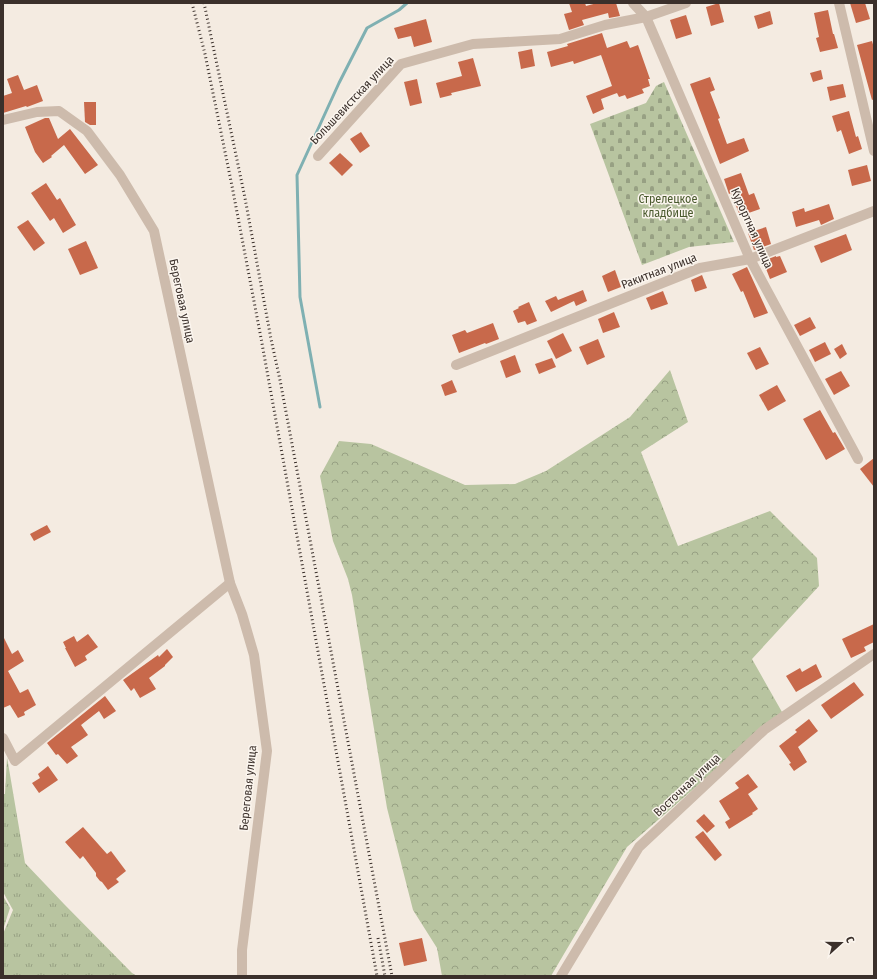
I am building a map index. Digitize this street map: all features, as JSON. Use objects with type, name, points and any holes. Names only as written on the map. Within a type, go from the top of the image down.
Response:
[{"type":"street","name":"Курортная улица","points":[[633,3],[646,17],[750,259],[858,459]]},
{"type":"street","name":"Большевистская улица","points":[[318,156],[401,64],[473,44],[560,39],[605,25],[646,17],[686,3]]},
{"type":"street","points":[[839,3],[874,151]]},
{"type":"street","name":"Береговая улица","points":[[3,120],[38,112],[58,111],[87,131],[120,175],[154,231],[230,583],[242,614],[254,655],[268,751],[242,950],[242,976]]},
{"type":"street","name":"Ракитная улица","points":[[456,365],[700,268],[750,259],[874,211]]},
{"type":"street","points":[[3,738],[15,761],[230,583]]},
{"type":"street","name":"Восточная улица","points":[[561,976],[639,847],[764,730],[874,654]]},
{"type":"green space","name":"Стрелецкое кладбище","points":[[664,82],[734,242],[689,247],[642,265],[590,124],[646,103],[656,86]]},
{"type":"green space","points":[[670,370],[688,422],[641,452],[678,546],[770,511],[817,558],[819,586],[752,659],[782,712],[627,847],[551,976],[442,976],[437,948],[413,910],[387,808],[352,595],[348,579],[333,541],[320,476],[339,441],[371,444],[465,485],[515,484],[546,471],[630,417]]},
{"type":"green space","points":[[7,757],[25,863],[132,973],[137,976],[3,976],[3,934],[13,910],[3,892],[3,794],[5,794]]},
{"type":"green space","points":[[3,896],[10,908],[3,930]]},
{"type":"building","points":[[569,3],[585,3],[586,6],[597,3],[616,3],[620,16],[609,18],[608,13],[582,20],[584,25],[569,30],[564,14],[572,12]]},
{"type":"building","points":[[719,3],[724,22],[711,26],[706,7]]},
{"type":"building","points":[[850,3],[865,3],[870,19],[856,23]]},
{"type":"building","points":[[828,10],[833,34],[838,48],[820,52],[816,38],[819,37],[814,13]]},
{"type":"building","points":[[770,11],[773,24],[758,29],[754,16]]},
{"type":"building","points":[[686,15],[692,34],[676,39],[670,20]]},
{"type":"building","points":[[426,19],[432,42],[414,47],[411,36],[398,39],[394,28]]},
{"type":"building","points":[[602,33],[607,48],[627,41],[630,48],[638,45],[650,79],[648,79],[650,86],[642,89],[644,93],[627,99],[625,95],[619,97],[617,93],[601,99],[604,109],[593,114],[586,96],[612,86],[601,55],[574,64],[573,61],[551,67],[547,52]]},
{"type":"building","points":[[872,41],[874,48],[874,99],[872,100],[857,45]]},
{"type":"building","points":[[532,49],[535,66],[521,69],[518,52]]},
{"type":"building","points":[[473,58],[481,86],[451,93],[452,95],[440,98],[436,83],[462,76],[458,62]]},
{"type":"building","points":[[821,70],[823,79],[813,82],[810,73]]},
{"type":"building","points":[[18,75],[24,90],[37,85],[43,101],[3,113],[3,96],[12,93],[7,79]]},
{"type":"building","points":[[710,77],[715,90],[710,92],[720,118],[718,119],[727,144],[744,138],[749,151],[720,164],[690,84]]},
{"type":"building","points":[[417,79],[422,103],[410,106],[404,82]]},
{"type":"building","points":[[843,84],[846,97],[830,101],[827,87]]},
{"type":"building","points":[[84,102],[96,102],[96,125],[90,125],[85,122]]},
{"type":"building","points":[[849,111],[856,137],[858,136],[862,149],[849,154],[841,130],[837,132],[832,116]]},
{"type":"building","points":[[45,118],[49,118],[58,139],[70,129],[98,165],[85,174],[64,145],[51,156],[52,157],[43,163],[35,152],[25,127]]},
{"type":"building","points":[[361,132],[370,146],[360,153],[350,139]]},
{"type":"building","points":[[340,153],[353,165],[342,176],[329,163]]},
{"type":"building","points":[[867,165],[871,181],[852,186],[848,170]]},
{"type":"building","points":[[741,173],[749,195],[754,193],[760,209],[740,216],[731,193],[729,194],[724,179]]},
{"type":"building","points":[[46,183],[57,200],[60,198],[76,225],[63,233],[54,218],[50,221],[31,193]]},
{"type":"building","points":[[829,204],[834,219],[821,225],[819,220],[796,227],[792,212],[804,208],[805,212]]},
{"type":"building","points":[[28,220],[45,243],[34,251],[17,227]]},
{"type":"building","points":[[766,227],[771,244],[754,250],[748,233]]},
{"type":"building","points":[[846,234],[852,250],[821,263],[814,246]]},
{"type":"building","points":[[86,241],[98,268],[80,275],[68,249]]},
{"type":"building","points":[[780,256],[787,272],[770,279],[763,261]]},
{"type":"building","points":[[747,267],[768,313],[754,318],[743,291],[741,292],[732,274]]},
{"type":"building","points":[[615,270],[621,287],[608,292],[602,276]]},
{"type":"building","points":[[702,275],[707,288],[695,292],[691,280]]},
{"type":"building","points":[[583,290],[587,301],[576,306],[574,301],[551,312],[545,301],[556,296],[558,300]]},
{"type":"building","points":[[663,291],[668,304],[651,310],[646,298]]},
{"type":"building","points":[[529,302],[537,321],[527,325],[525,321],[518,323],[513,311]]},
{"type":"building","points":[[614,312],[620,327],[603,333],[598,319]]},
{"type":"building","points":[[810,317],[816,328],[800,336],[794,325]]},
{"type":"building","points":[[493,323],[499,339],[459,353],[452,335],[465,330],[467,333]]},
{"type":"building","points":[[563,333],[572,351],[556,359],[547,341]]},
{"type":"building","points":[[598,339],[605,357],[587,365],[579,347]]},
{"type":"building","points":[[825,342],[831,354],[815,362],[809,350]]},
{"type":"building","points":[[842,344],[847,354],[840,359],[834,349]]},
{"type":"building","points":[[760,347],[769,364],[756,370],[747,353]]},
{"type":"building","points":[[515,355],[521,372],[506,378],[500,361]]},
{"type":"building","points":[[552,358],[556,367],[539,374],[535,364]]},
{"type":"building","points":[[841,371],[850,386],[834,395],[825,379]]},
{"type":"building","points":[[452,380],[457,392],[445,396],[441,385]]},
{"type":"building","points":[[777,385],[786,401],[768,411],[759,395]]},
{"type":"building","points":[[820,410],[833,433],[835,432],[845,449],[826,460],[803,419]]},
{"type":"building","points":[[874,458],[874,487],[860,469]]},
{"type":"building","points":[[47,525],[51,532],[34,541],[30,534]]},
{"type":"building","points":[[874,624],[874,642],[864,647],[866,651],[851,658],[842,639]]},
{"type":"building","points":[[88,634],[98,647],[85,656],[87,660],[75,667],[63,642],[74,636],[77,642]]},
{"type":"building","points":[[3,636],[12,654],[18,650],[24,661],[8,671],[20,693],[28,689],[36,705],[24,712],[25,715],[18,718],[10,705],[3,708]]},
{"type":"building","points":[[167,649],[173,657],[165,666],[149,678],[156,689],[140,698],[134,688],[131,691],[123,680],[158,655],[159,657]]},
{"type":"building","points":[[816,664],[822,677],[796,692],[786,676],[800,668],[802,672]]},
{"type":"building","points":[[854,682],[864,695],[831,719],[821,705]]},
{"type":"building","points":[[105,696],[116,711],[104,719],[99,711],[81,725],[88,735],[71,747],[78,756],[67,764],[58,754],[56,755],[47,743]]},
{"type":"building","points":[[809,719],[818,731],[798,747],[807,762],[794,771],[789,764],[791,763],[779,746],[797,732],[795,730]]},
{"type":"building","points":[[48,766],[58,780],[39,793],[32,783],[40,778],[38,774]]},
{"type":"building","points":[[748,774],[758,787],[748,794],[758,809],[752,813],[753,814],[729,829],[725,822],[730,819],[719,801],[739,788],[735,783]]},
{"type":"building","points":[[704,814],[715,826],[707,833],[696,821]]},
{"type":"building","points":[[83,827],[107,854],[111,851],[126,871],[116,879],[119,882],[108,890],[96,876],[96,873],[83,856],[80,859],[65,842]]},
{"type":"building","points":[[703,831],[722,855],[715,861],[695,837]]},
{"type":"building","points":[[422,938],[427,961],[404,966],[399,943]]},
{"type":"waterway","points":[[320,407],[300,297],[297,175],[339,83],[367,28],[399,10],[407,3]]},
{"type":"railway","points":[[192,3],[205,54],[261,338],[377,976]]},
{"type":"railway","points":[[204,3],[245,198],[392,976]]},
{"type":"railway","points":[[378,938],[385,976]]}]
